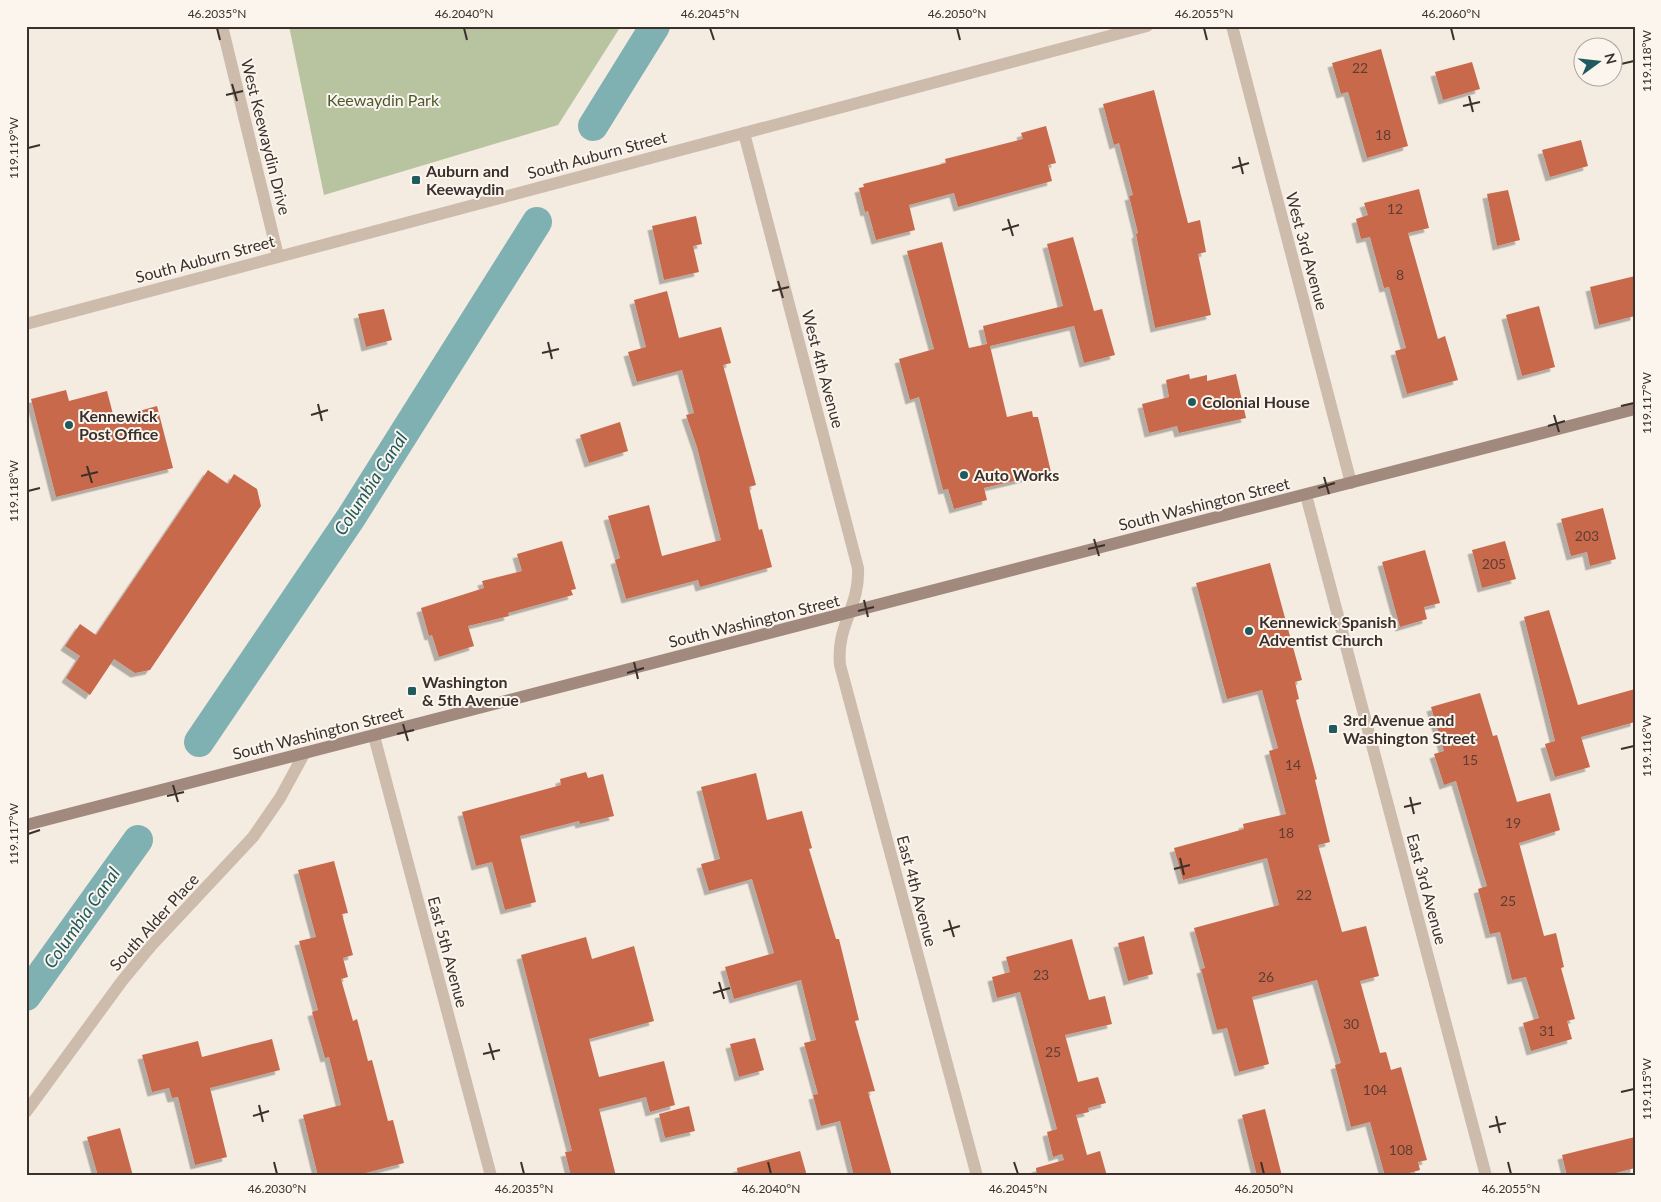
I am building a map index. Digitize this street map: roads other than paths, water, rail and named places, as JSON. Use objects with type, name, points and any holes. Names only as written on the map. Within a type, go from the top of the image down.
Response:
[{"type":"main road","name":"South Washington Street","points":[[26,826],[1635,409]]},
{"type":"street","name":"West Keewaydin Drive","points":[[222,26],[278,256]]},
{"type":"street","name":"South Auburn Street","points":[[26,324],[1147,26]]},
{"type":"street","name":"West 3rd Avenue","points":[[1232,26],[1351,483]]},
{"type":"street","name":"West 4th Avenue","points":[[744,133],[858,568],[859,585],[855,600],[848,614]]},
{"type":"street","name":"East 3rd Avenue","points":[[1306,495],[1486,1176]]},
{"type":"street","name":"East 4th Avenue","points":[[848,614],[838,648],[840,665],[976,1176]]},
{"type":"street","name":"East 5th Avenue","points":[[374,736],[492,1176]]},
{"type":"street","name":"South Alder Place","points":[[26,1112],[122,981],[151,946],[254,837],[280,798],[304,754]]},
{"type":"waterway","name":"Columbia Canal","points":[[593,126],[655,26]]},
{"type":"waterway","name":"Columbia Canal","points":[[199,742],[352,516],[537,222]]},
{"type":"waterway","name":"Columbia Canal","points":[[26,996],[138,840]]},
{"type":"place","name":"Auburn and Keewaydin","points":[[416,180]]},
{"type":"place","name":"Colonial House","points":[[1192,402]]},
{"type":"place","name":"Kennewick Post Office","points":[[69,425]]},
{"type":"place","name":"Auto Works","points":[[964,475]]},
{"type":"place","name":"Kennewick Spanish Adventist Church","points":[[1249,631]]},
{"type":"place","name":"Washington & 5th Avenue","points":[[412,691]]},
{"type":"place","name":"3rd Avenue and Washington Street","points":[[1333,729]]},
{"type":"park label","name":"Keewaydin Park","points":[[383,100]]}]
